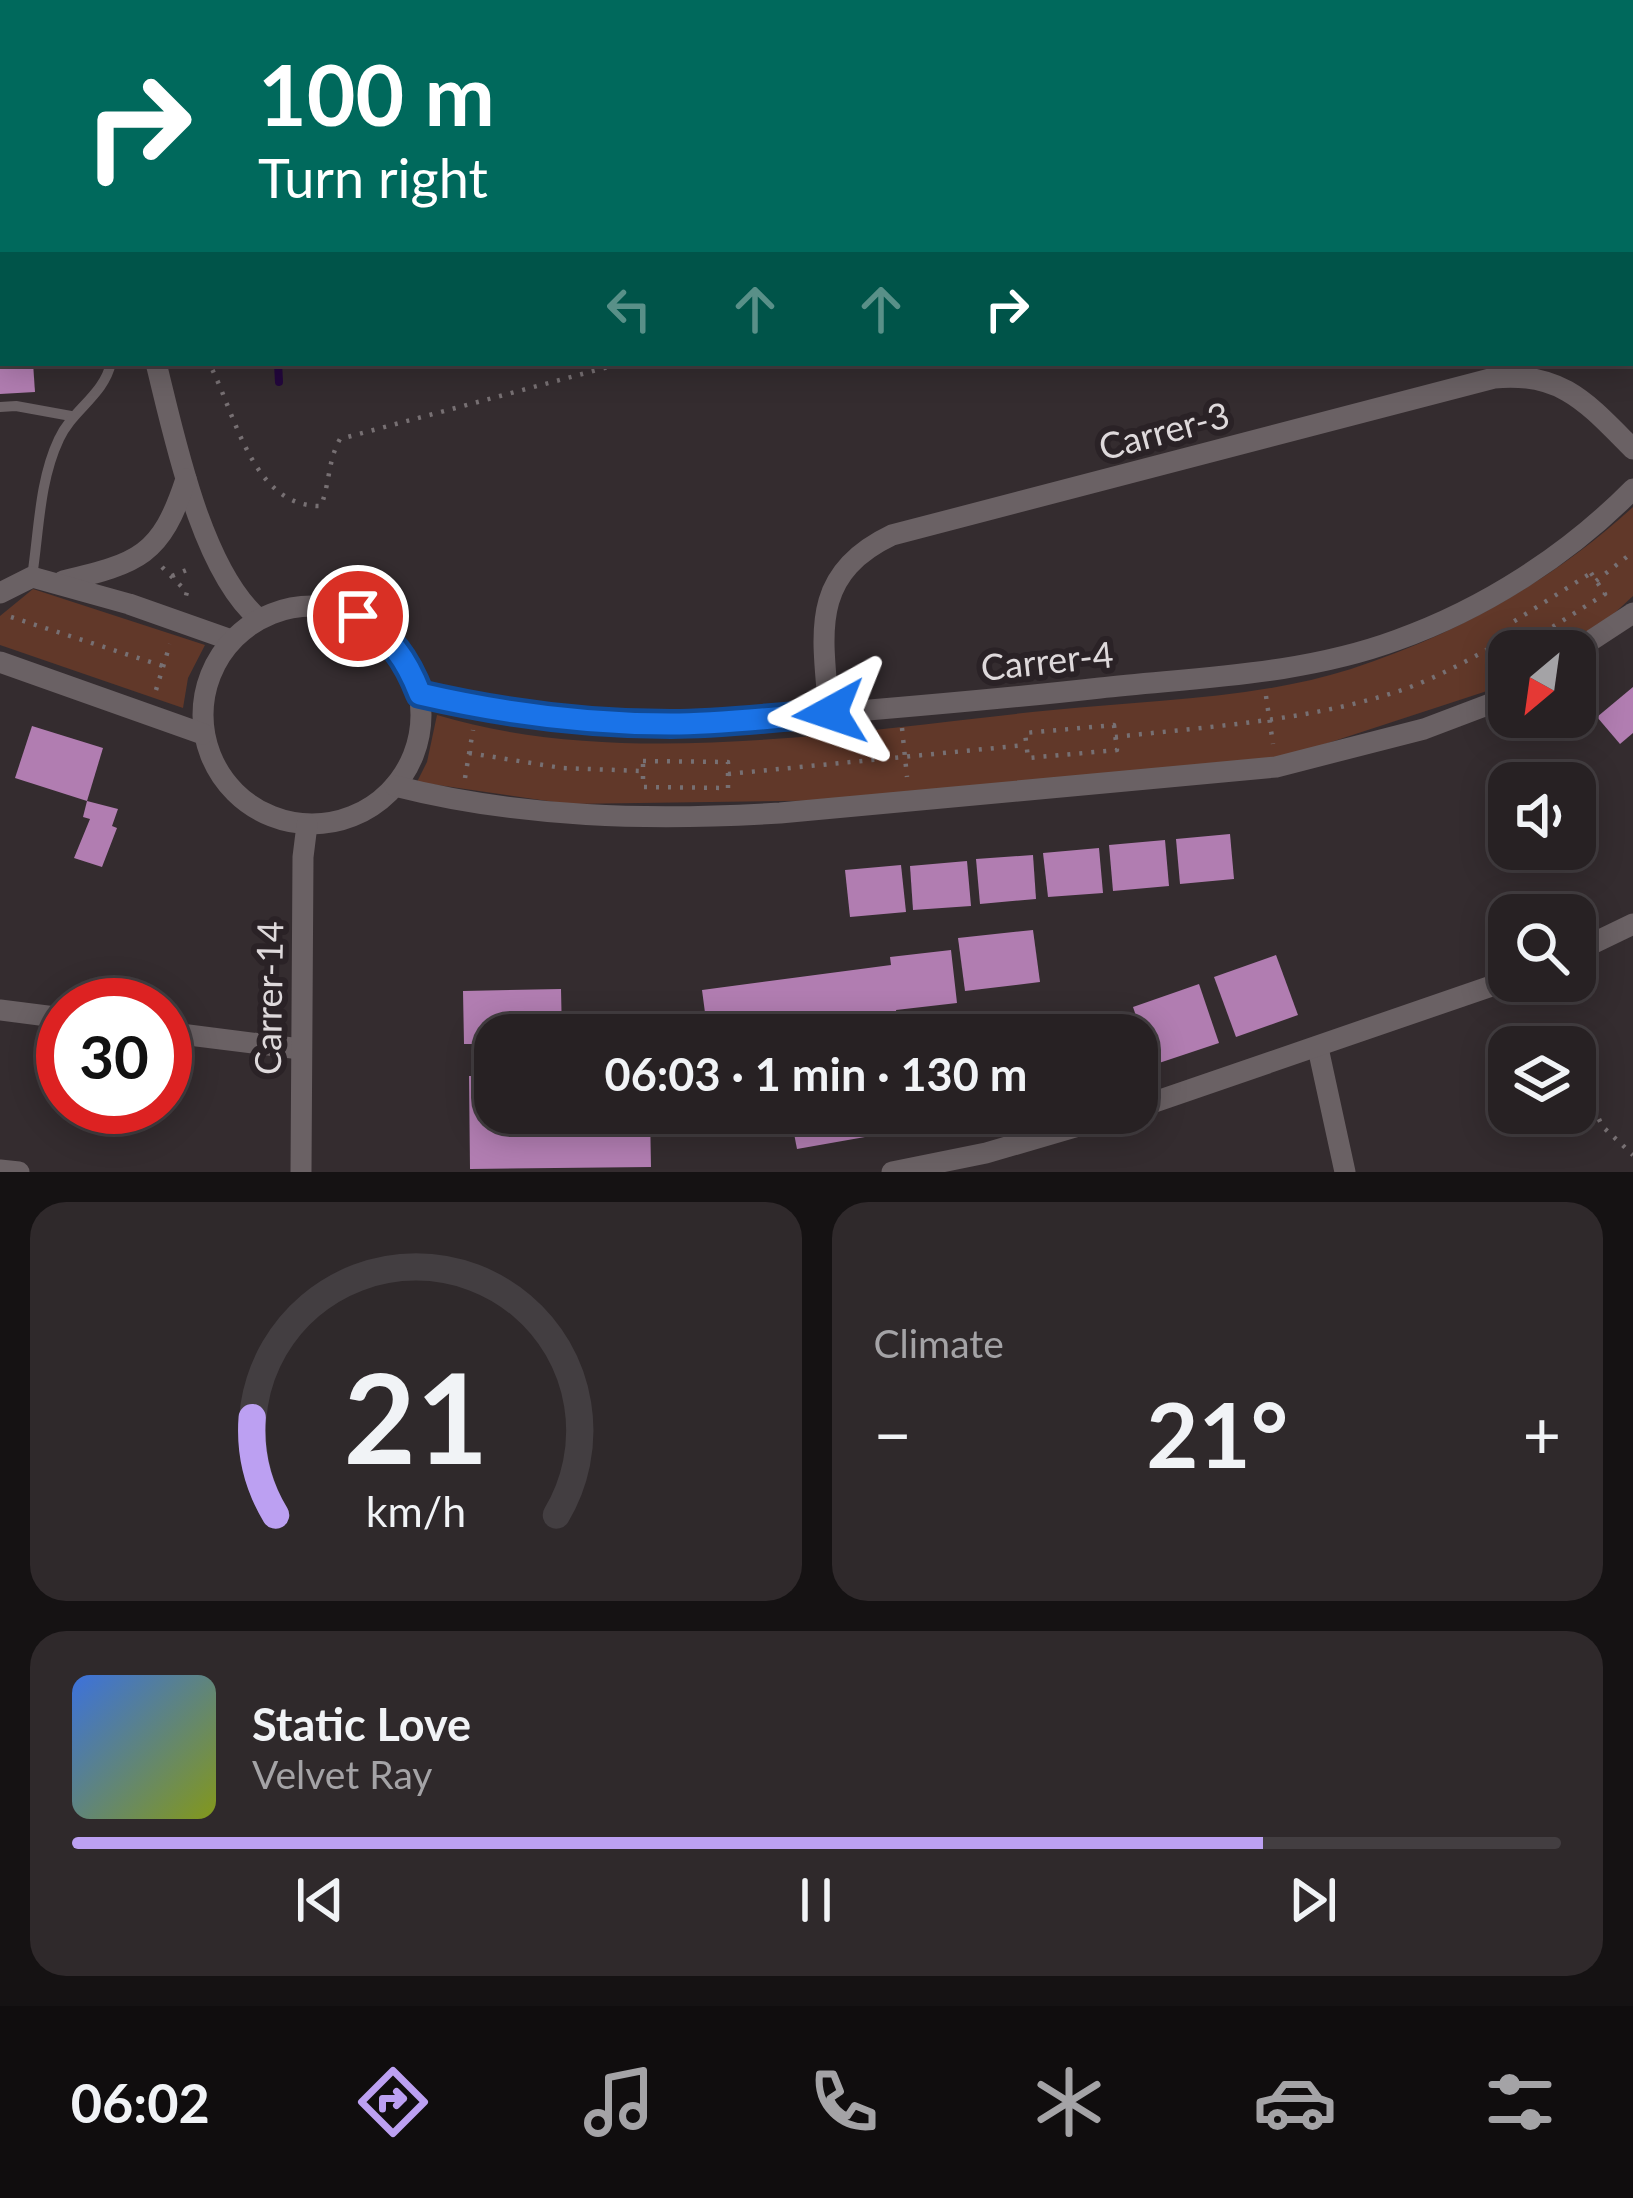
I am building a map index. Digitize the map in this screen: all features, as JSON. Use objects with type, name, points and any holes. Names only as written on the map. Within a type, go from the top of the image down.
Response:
[{"type":"street","points":[[157,366],[185,479],[217,557],[259,619]]},
{"type":"street","name":"Carrer-3","points":[[830,713],[823,623],[826,607],[849,562],[892,535],[1518,375],[1556,383],[1633,448]]},
{"type":"street","points":[[58,583],[128,563],[155,543],[175,512],[185,479]]},
{"type":"street","name":"Carrer-4","points":[[420,694],[477,707],[652,724],[901,708],[1262,672],[1346,657],[1454,616],[1507,588],[1603,520],[1633,489]]},
{"type":"street","points":[[0,593],[32,577],[232,640]]},
{"type":"street","points":[[292,607],[326,607],[358,616],[387,636],[408,662],[420,694],[418,746],[395,786],[374,806],[342,821],[307,825],[271,817],[239,798],[216,769],[203,734],[203,700],[212,668],[232,640],[259,619],[292,607]]},
{"type":"street","points":[[1596,637],[1633,613]]},
{"type":"street","points":[[0,662],[203,734]]},
{"type":"street","points":[[395,786],[461,801],[567,813],[701,818],[1276,767],[1406,734],[1488,705]]},
{"type":"street","name":"Carrer-14","points":[[301,1172],[307,825]]},
{"type":"street","points":[[1596,942],[1633,924]]},
{"type":"street","points":[[1158,1101],[1488,987]]},
{"type":"street","points":[[0,1010],[36,1015]]},
{"type":"street","points":[[192,1035],[300,1049]]},
{"type":"street","points":[[1318,1048],[1345,1172]]},
{"type":"street","points":[[892,1172],[1051,1134]]},
{"type":"street","points":[[0,1169],[19,1172]]},
{"type":"lane","points":[[32,577],[49,468],[71,416],[103,384],[110,366]]},
{"type":"lane","points":[[0,407],[71,416]]},
{"type":"path","points":[[207,366],[272,490],[298,506],[322,506],[330,481],[330,455],[340,439],[611,366]]},
{"type":"path","points":[[1596,581],[1633,552]]},
{"type":"path","points":[[1518,630],[1513,622],[1591,573],[1605,594],[1548,630]]},
{"type":"path","points":[[0,614],[163,666]]},
{"type":"path","points":[[1115,737],[1340,708],[1407,688],[1488,647]]},
{"type":"path","points":[[1262,672],[1276,767]]},
{"type":"path","points":[[461,801],[477,707]]},
{"type":"path","points":[[901,708],[909,800]]},
{"type":"path","points":[[1114,725],[1115,737],[1117,750],[1028,758],[1025,733],[1114,725]]},
{"type":"path","points":[[728,774],[1027,746]]},
{"type":"path","points":[[469,753],[562,768],[643,772]]},
{"type":"path","points":[[643,760],[728,762],[728,774],[728,788],[643,787],[643,760]]},
{"type":"path","points":[[1596,1112],[1602,1126],[1633,1156]]},
{"type":"shaded area","points":[[1633,507],[1633,596],[1607,620],[1590,630],[1488,630],[1488,690],[1273,761],[863,800],[568,804],[417,782],[427,762],[437,715],[510,732],[585,741],[743,741],[1279,687],[1351,669],[1428,640],[1536,582]]},
{"type":"shaded area","points":[[33,589],[205,645],[188,678],[183,708],[0,645],[0,616]]},
{"type":"building","points":[[0,366],[33,366],[35,392],[0,394]]},
{"type":"building","points":[[1633,687],[1633,733],[1620,744],[1597,717]]},
{"type":"building","points":[[32,726],[103,748],[87,801],[15,778]]},
{"type":"building","points":[[87,801],[118,809],[112,826],[117,828],[102,867],[74,858],[90,819],[83,817]]},
{"type":"building","points":[[1230,834],[1234,879],[1180,884],[1176,839]]},
{"type":"building","points":[[1165,840],[1169,886],[1113,891],[1109,845]]},
{"type":"building","points":[[1099,848],[1103,893],[1048,897],[1043,853]]},
{"type":"building","points":[[1033,855],[1036,899],[980,904],[976,859]]},
{"type":"building","points":[[967,861],[971,906],[913,910],[910,866]]},
{"type":"building","points":[[901,865],[906,912],[850,917],[845,870]]},
{"type":"building","points":[[1033,930],[1040,982],[965,991],[958,938]]},
{"type":"building","points":[[951,950],[957,1003],[896,1010],[897,1014],[705,1014],[702,990],[891,965],[890,957]]},
{"type":"building","points":[[1276,955],[1298,1015],[1236,1037],[1214,977]]},
{"type":"building","points":[[1199,984],[1219,1043],[1158,1063],[1158,1014],[1135,1014],[1133,1007]]},
{"type":"building","points":[[561,989],[562,1014],[474,1014],[474,1044],[464,1044],[463,991]]},
{"type":"building","points":[[469,1076],[474,1076],[474,1134],[650,1134],[651,1167],[470,1169]]},
{"type":"building","points":[[794,1134],[865,1137],[797,1149]]},
{"type":"waterway","points":[[278,366],[279,382]]},
{"type":"route","points":[[358,616],[387,636],[408,662],[420,694],[466,705],[629,724],[830,713]]}]
